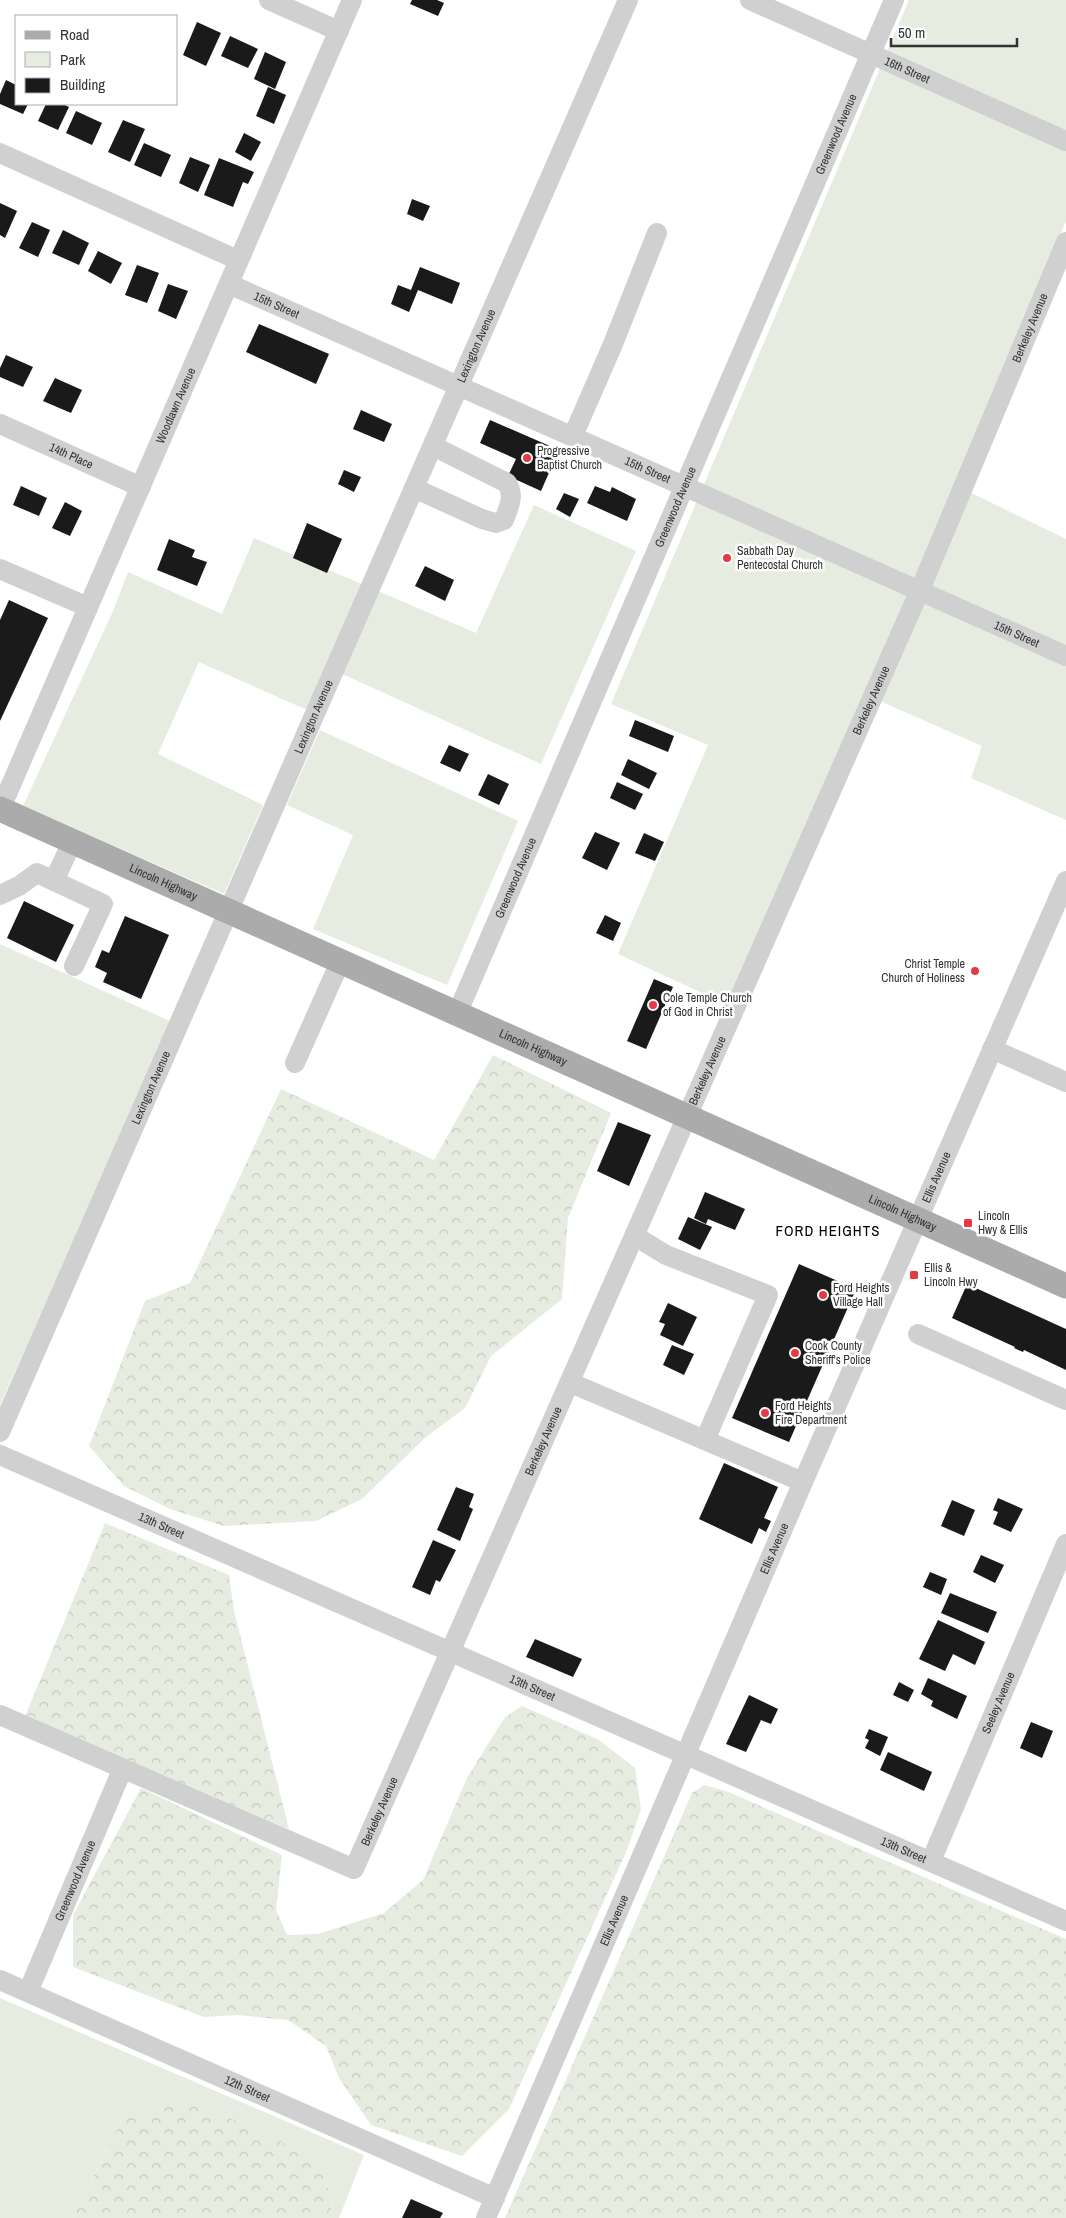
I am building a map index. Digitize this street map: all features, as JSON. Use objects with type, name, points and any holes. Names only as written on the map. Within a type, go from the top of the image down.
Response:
[{"type":"main road","name":"Lincoln Highway","points":[[0,810],[1066,1286]]},
{"type":"street","points":[[268,0],[338,31]]},
{"type":"street","name":"Woodlawn Avenue","points":[[0,810],[352,0]]},
{"type":"street","name":"Lexington Avenue","points":[[0,1432],[628,0]]},
{"type":"street","name":"16th Street","points":[[750,0],[1066,141]]},
{"type":"street","name":"Greenwood Avenue","points":[[457,1014],[894,0]]},
{"type":"street","points":[[0,153],[238,260]]},
{"type":"street","points":[[573,436],[613,344],[657,233]]},
{"type":"street","name":"Berkeley Avenue","points":[[122,1770],[354,1869],[452,1652],[920,590],[1066,242]]},
{"type":"street","name":"15th Street","points":[[229,284],[685,485],[1066,656]]},
{"type":"street","name":"14th Place","points":[[0,424],[141,487]]},
{"type":"street","points":[[414,488],[482,519],[496,523],[504,520],[512,499],[512,490],[508,484],[433,446]]},
{"type":"street","points":[[0,569],[88,607]]},
{"type":"street","points":[[54,882],[72,842]]},
{"type":"street","points":[[0,895],[19,886],[36,873],[103,904],[74,966]]},
{"type":"street","name":"Ellis Avenue","points":[[486,2218],[917,1219],[1065,887]]},
{"type":"street","points":[[295,1063],[340,962]]},
{"type":"street","points":[[992,1049],[1066,1082]]},
{"type":"street","points":[[636,1236],[666,1255],[768,1294],[705,1440]]},
{"type":"street","points":[[918,1334],[1066,1400]]},
{"type":"street","points":[[571,1383],[803,1482]]},
{"type":"street","name":"13th Street","points":[[0,1455],[1066,1921]]},
{"type":"street","name":"Seeley Avenue","points":[[930,1861],[1066,1544]]},
{"type":"street","points":[[0,1715],[122,1770]]},
{"type":"street","name":"Greenwood Avenue","points":[[28,1992],[122,1770]]},
{"type":"street","name":"12th Street","points":[[0,1980],[495,2198]]},
{"type":"green space","points":[[909,0],[1066,0],[1066,221],[955,485],[1066,539],[1066,820],[971,778],[982,746],[864,694],[728,1005],[618,954],[708,745],[611,704]]},
{"type":"green space","points":[[534,505],[636,551],[541,764],[340,673],[323,717],[199,662],[158,754],[263,805],[224,894],[23,806],[113,611],[128,572],[222,614],[254,538],[476,633]]},
{"type":"green space","points":[[320,730],[518,821],[447,985],[313,929],[353,835],[287,805]]},
{"type":"green space","points":[[0,944],[172,1022],[0,1405]]},
{"type":"green space","points":[[493,1055],[611,1113],[568,1218],[562,1299],[491,1356],[465,1408],[426,1437],[362,1499],[316,1521],[224,1526],[170,1509],[124,1486],[89,1446],[145,1301],[190,1283],[281,1089],[434,1160]]},
{"type":"green space","points":[[105,1523],[229,1575],[234,1611],[289,1829],[24,1719]]},
{"type":"green space","points":[[522,1706],[599,1740],[635,1768],[641,1809],[627,1850],[509,2109],[462,2156],[371,2125],[339,2078],[326,2046],[288,2020],[237,2015],[204,2017],[73,1967],[73,1915],[141,1788],[282,1855],[276,1910],[287,1935],[318,1934],[384,1913],[423,1880],[467,1778],[505,1717]]},
{"type":"green space","points":[[704,1785],[726,1791],[1066,1939],[1066,2218],[505,2218],[692,1793]]},
{"type":"green space","points":[[0,1998],[364,2155],[339,2218],[331,2218],[332,2196],[312,2157],[245,2124],[189,2103],[124,2115],[73,2218],[0,2218]]},
{"type":"green space","points":[[189,2103],[245,2124],[313,2157],[332,2196],[331,2218],[73,2218],[124,2115]]},
{"type":"building","points":[[412,0],[437,0],[444,3],[438,16],[410,4]]},
{"type":"building","points":[[197,22],[221,33],[206,66],[183,55]]},
{"type":"building","points":[[230,36],[258,49],[248,68],[221,56]]},
{"type":"building","points":[[265,52],[286,62],[275,89],[254,79]]},
{"type":"building","points":[[6,80],[15,84],[15,105],[28,105],[23,114],[0,104],[0,94]]},
{"type":"building","points":[[268,87],[286,95],[274,124],[256,116]]},
{"type":"building","points":[[46,105],[65,105],[69,107],[58,130],[38,121]]},
{"type":"building","points":[[76,111],[102,123],[92,145],[66,133]]},
{"type":"building","points":[[123,120],[145,129],[130,162],[108,152]]},
{"type":"building","points":[[244,133],[261,142],[251,161],[235,152]]},
{"type":"building","points":[[144,143],[171,155],[161,177],[134,165]]},
{"type":"building","points":[[190,157],[210,165],[198,192],[179,183]]},
{"type":"building","points":[[219,158],[254,172],[248,184],[243,182],[233,207],[204,195]]},
{"type":"building","points":[[412,199],[430,206],[423,221],[407,214]]},
{"type":"building","points":[[0,203],[17,211],[5,238],[0,235]]},
{"type":"building","points":[[32,222],[50,230],[38,257],[19,248]]},
{"type":"building","points":[[63,230],[89,243],[79,265],[52,253]]},
{"type":"building","points":[[98,251],[122,263],[111,284],[88,271]]},
{"type":"building","points":[[137,265],[159,273],[147,303],[125,295]]},
{"type":"building","points":[[420,267],[460,283],[452,304],[418,290],[409,312],[391,304],[398,285],[411,290]]},
{"type":"building","points":[[168,284],[188,291],[176,319],[158,311]]},
{"type":"building","points":[[259,324],[329,354],[316,384],[246,352]]},
{"type":"building","points":[[6,355],[33,367],[23,387],[0,377],[0,368]]},
{"type":"building","points":[[55,378],[82,390],[71,413],[43,401]]},
{"type":"building","points":[[361,410],[392,424],[384,442],[353,429]]},
{"type":"building","points":[[490,420],[559,450],[541,491],[508,476],[516,459],[480,443]]},
{"type":"building","points":[[344,470],[361,477],[354,492],[338,484]]},
{"type":"building","points":[[21,486],[47,498],[39,516],[13,505]]},
{"type":"building","points":[[595,486],[610,492],[612,487],[636,499],[627,521],[587,503]]},
{"type":"building","points":[[564,493],[579,499],[570,517],[556,509]]},
{"type":"building","points":[[65,502],[82,511],[70,536],[52,528]]},
{"type":"building","points":[[307,523],[342,539],[327,573],[293,558]]},
{"type":"building","points":[[169,539],[195,550],[192,557],[207,562],[197,586],[157,570]]},
{"type":"building","points":[[425,566],[454,580],[445,601],[415,586]]},
{"type":"building","points":[[9,600],[48,618],[0,721],[0,620]]},
{"type":"building","points":[[635,720],[674,736],[668,752],[629,736]]},
{"type":"building","points":[[449,745],[469,754],[460,772],[440,763]]},
{"type":"building","points":[[628,759],[657,773],[649,789],[621,775]]},
{"type":"building","points":[[488,774],[509,784],[499,805],[478,795]]},
{"type":"building","points":[[617,782],[643,794],[635,810],[610,798]]},
{"type":"building","points":[[595,832],[620,843],[607,870],[582,858]]},
{"type":"building","points":[[644,833],[664,842],[655,861],[635,853]]},
{"type":"building","points":[[24,901],[74,925],[56,962],[7,938]]},
{"type":"building","points":[[605,915],[621,923],[613,941],[596,933]]},
{"type":"building","points":[[125,916],[169,935],[141,999],[103,982],[107,973],[95,967],[102,950],[109,953]]},
{"type":"building","points":[[654,979],[673,987],[646,1049],[627,1041]]},
{"type":"building","points":[[618,1122],[651,1135],[629,1186],[597,1171]]},
{"type":"building","points":[[705,1192],[745,1209],[735,1230],[708,1219],[706,1224],[694,1218]]},
{"type":"building","points":[[688,1217],[712,1227],[700,1250],[678,1239]]},
{"type":"building","points":[[799,1264],[856,1289],[789,1442],[732,1418]]},
{"type":"building","points":[[967,1284],[1066,1329],[1066,1370],[1024,1350],[1023,1352],[1014,1348],[952,1318]]},
{"type":"building","points":[[668,1303],[697,1317],[683,1346],[660,1335],[665,1324],[659,1322]]},
{"type":"building","points":[[672,1345],[694,1354],[684,1375],[663,1365]]},
{"type":"building","points":[[724,1463],[778,1487],[764,1518],[771,1521],[766,1532],[759,1528],[752,1544],[699,1519]]},
{"type":"building","points":[[456,1487],[474,1494],[469,1507],[473,1509],[460,1541],[437,1530]]},
{"type":"building","points":[[998,1498],[1023,1509],[1011,1532],[993,1524],[998,1512],[993,1510]]},
{"type":"building","points":[[952,1500],[975,1510],[964,1536],[941,1526]]},
{"type":"building","points":[[433,1540],[456,1550],[440,1582],[436,1580],[430,1595],[412,1587]]},
{"type":"building","points":[[981,1555],[1004,1565],[995,1583],[973,1572]]},
{"type":"building","points":[[930,1572],[947,1579],[941,1595],[923,1587]]},
{"type":"building","points":[[950,1593],[997,1612],[988,1633],[941,1613]]},
{"type":"building","points":[[938,1620],[985,1642],[975,1665],[953,1654],[945,1671],[919,1659]]},
{"type":"building","points":[[535,1639],[582,1659],[573,1677],[526,1657]]},
{"type":"building","points":[[928,1678],[967,1696],[957,1719],[931,1706],[933,1701],[921,1694]]},
{"type":"building","points":[[899,1682],[914,1690],[908,1702],[893,1695]]},
{"type":"building","points":[[749,1695],[778,1709],[771,1724],[761,1720],[746,1752],[726,1744]]},
{"type":"building","points":[[1031,1722],[1053,1731],[1042,1758],[1020,1748]]},
{"type":"building","points":[[869,1729],[888,1737],[880,1756],[865,1748],[869,1740],[865,1738]]},
{"type":"building","points":[[888,1752],[932,1772],[924,1791],[880,1770]]},
{"type":"building","points":[[411,2199],[443,2213],[440,2218],[402,2218]]},
{"type":"place","name":"Progressive Baptist Church","points":[[527,458]]},
{"type":"place","name":"Sabbath Day Pentecostal Church","points":[[727,558]]},
{"type":"place","name":"Christ Temple Church of Holiness","points":[[975,971]]},
{"type":"place","name":"Cole Temple Church of God in Christ","points":[[653,1005]]},
{"type":"place","name":"Lincoln Hwy & Ellis","points":[[968,1223]]},
{"type":"place","name":"Ellis & Lincoln Hwy","points":[[914,1275]]},
{"type":"place","name":"Ford Heights Village Hall","points":[[823,1295]]},
{"type":"place","name":"Cook County Sheriff's Police","points":[[795,1353]]},
{"type":"place","name":"Ford Heights Fire Department","points":[[765,1413]]},
{"type":"district","name":"FORD HEIGHTS","points":[[828,1230]]}]
